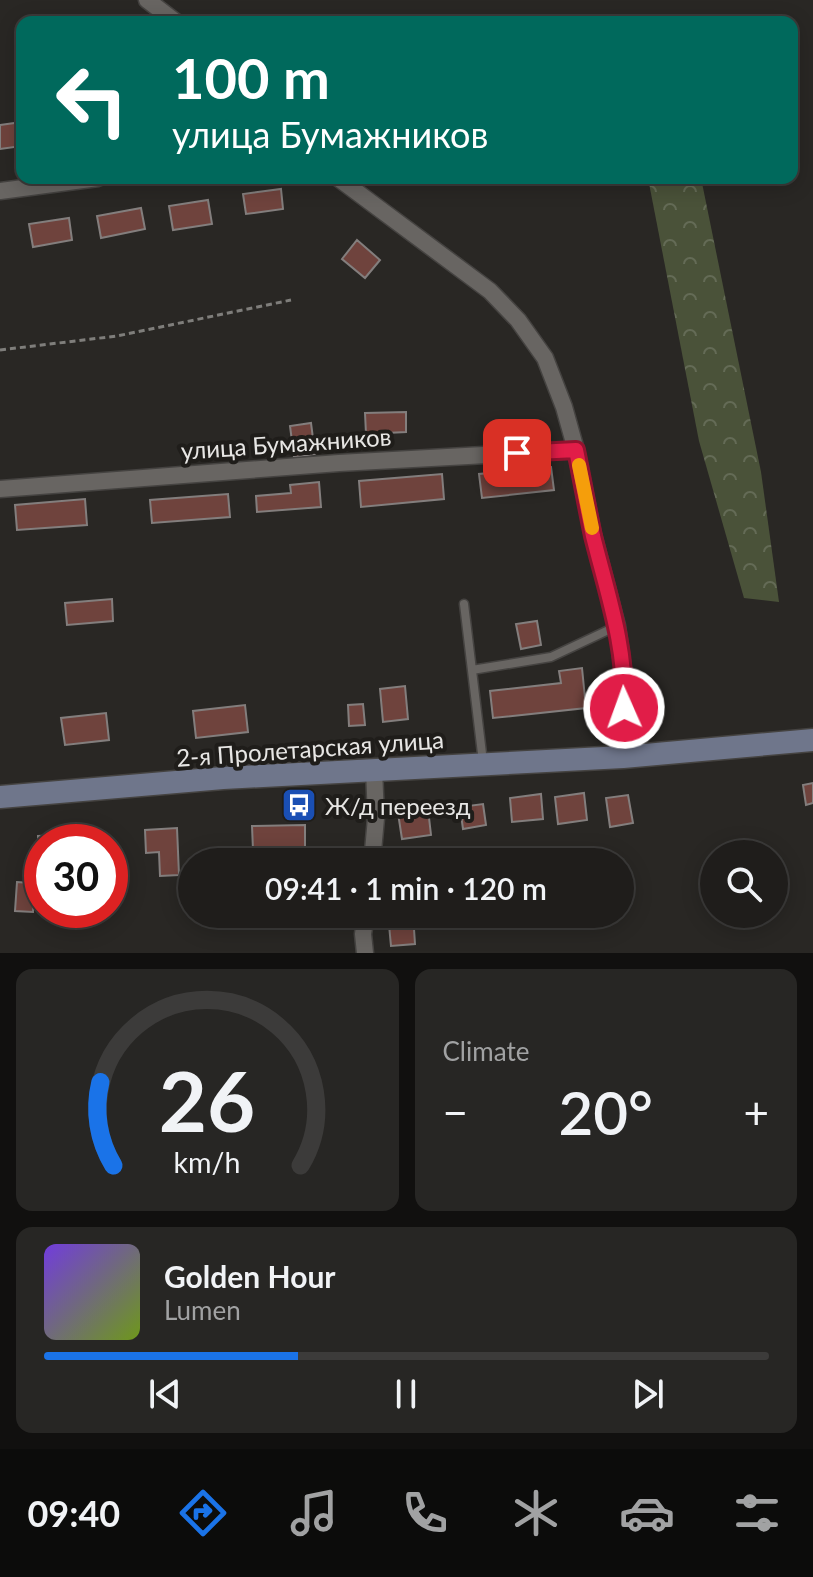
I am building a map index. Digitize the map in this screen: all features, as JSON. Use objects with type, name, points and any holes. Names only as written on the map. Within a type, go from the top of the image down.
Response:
[{"type":"main road","name":"2-я Пролетарская улица","points":[[0,797],[223,778],[623,757],[813,740]]},
{"type":"street","points":[[147,0],[168,16]]},
{"type":"street","points":[[0,191],[53,184]]},
{"type":"street","points":[[346,184],[490,291],[518,320],[545,358],[576,450],[593,535],[617,626],[625,684],[623,757]]},
{"type":"street","name":"улица Бумажников","points":[[0,489],[323,464],[576,450]]},
{"type":"street","points":[[373,848],[376,818],[374,769]]},
{"type":"street","points":[[364,928],[365,953]]},
{"type":"lane","points":[[464,604],[483,764]]},
{"type":"lane","points":[[472,670],[551,657],[617,626]]},
{"type":"path","points":[[0,350],[117,336],[291,300]]},
{"type":"green space","points":[[649,184],[702,184],[761,472],[779,602],[744,598],[699,441]]},
{"type":"building","points":[[16,123],[16,147],[0,149],[0,125]]},
{"type":"building","points":[[281,189],[283,209],[246,214],[243,194]]},
{"type":"building","points":[[208,200],[212,224],[173,230],[169,206]]},
{"type":"building","points":[[141,208],[145,229],[101,238],[97,216]]},
{"type":"building","points":[[69,218],[72,240],[33,247],[29,224]]},
{"type":"building","points":[[357,240],[380,260],[365,278],[342,259]]},
{"type":"building","points":[[406,412],[406,432],[366,434],[365,413]]},
{"type":"building","points":[[311,423],[315,454],[294,457],[290,426]]},
{"type":"building","points":[[551,467],[554,490],[482,498],[479,474]]},
{"type":"building","points":[[442,474],[444,499],[361,507],[359,481]]},
{"type":"building","points":[[319,482],[321,507],[257,512],[256,496],[291,493],[290,485]]},
{"type":"building","points":[[228,494],[230,517],[152,523],[150,500]]},
{"type":"building","points":[[85,499],[87,525],[17,530],[15,505]]},
{"type":"building","points":[[112,599],[113,621],[67,625],[65,603]]},
{"type":"building","points":[[537,621],[541,645],[521,649],[516,624]]},
{"type":"building","points":[[582,668],[586,708],[493,718],[490,691],[561,683],[559,671]]},
{"type":"building","points":[[405,686],[408,719],[383,722],[380,689]]},
{"type":"building","points":[[363,704],[365,725],[349,726],[348,705]]},
{"type":"building","points":[[245,705],[248,732],[196,738],[193,711]]},
{"type":"building","points":[[106,713],[109,740],[65,745],[61,718]]},
{"type":"building","points":[[813,783],[813,803],[806,805],[803,785]]},
{"type":"building","points":[[584,793],[587,820],[558,824],[555,797]]},
{"type":"building","points":[[541,794],[543,819],[512,822],[510,798]]},
{"type":"building","points":[[628,795],[633,823],[610,827],[606,798]]},
{"type":"building","points":[[483,804],[486,825],[463,829],[460,807]]},
{"type":"building","points":[[428,809],[431,835],[402,839],[398,813]]},
{"type":"building","points":[[305,825],[305,848],[253,848],[252,826]]},
{"type":"building","points":[[177,828],[178,875],[160,876],[159,852],[146,853],[145,830]]},
{"type":"building","points":[[17,882],[24,883],[24,912],[15,911]]},
{"type":"building","points":[[389,928],[414,928],[415,944],[391,946]]},
{"type":"slow traffic","points":[[579,465],[592,528]]},
{"type":"place","name":"Ж/д переезд","points":[[299,805]]},
{"type":"route","points":[[517,453],[576,450],[593,535],[617,626],[625,684],[624,708]]}]
